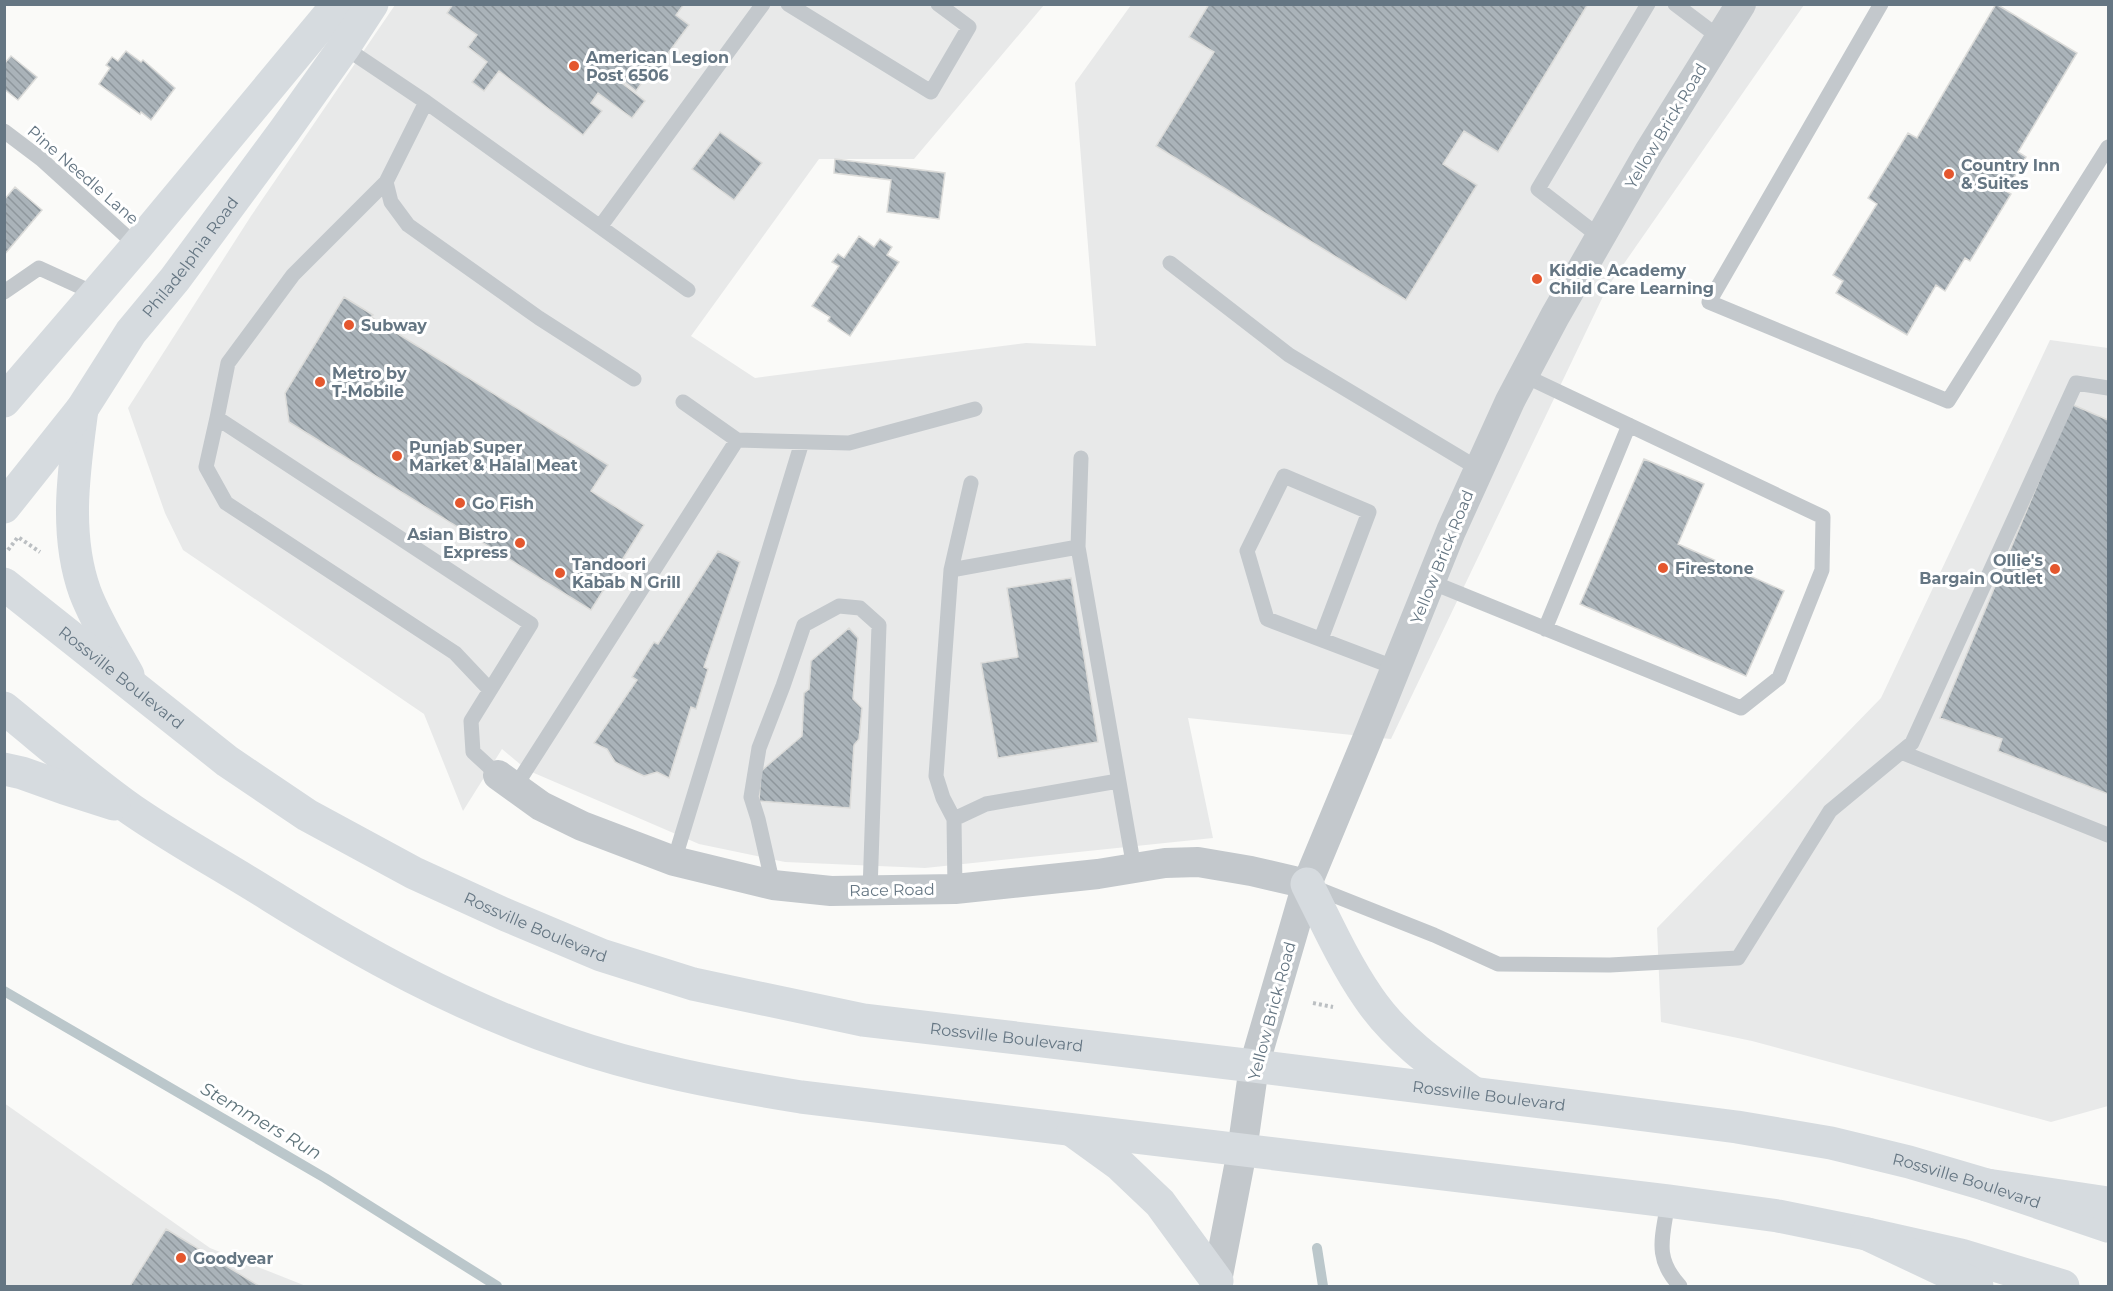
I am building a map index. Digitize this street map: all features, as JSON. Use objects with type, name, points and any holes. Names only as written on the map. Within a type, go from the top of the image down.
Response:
[{"type":"main road","points":[[4,401],[137,246],[338,4]]},
{"type":"main road","name":"Philadelphia Road","points":[[4,507],[82,409],[131,332],[175,279],[344,48],[372,4]]},
{"type":"main road","points":[[4,366],[28,352],[86,306]]},
{"type":"main road","points":[[82,409],[73,478],[71,518],[76,558],[85,592],[95,614],[135,687]]},
{"type":"main road","name":"Rossville Boulevard","points":[[4,584],[226,761],[307,815],[414,873],[601,955],[693,984],[863,1020],[1254,1066],[1737,1127],[1831,1143],[1909,1162],[1988,1185],[2109,1226]]},
{"type":"main road","points":[[4,708],[132,809],[342,939],[399,971],[474,1008],[563,1042],[642,1067],[724,1085],[801,1097],[1778,1216],[1961,1255],[2063,1287]]},
{"type":"main road","points":[[4,769],[132,809]]},
{"type":"main road","points":[[1307,884],[1368,997],[1397,1032],[1425,1058],[1476,1095]]},
{"type":"main road","points":[[1072,1130],[1120,1165],[1164,1207],[1217,1284]]},
{"type":"main road","points":[[1988,1185],[2109,1203]]},
{"type":"main road","points":[[1867,1234],[1977,1287]]},
{"type":"street","name":"Yellow Brick Road","points":[[1217,1284],[1242,1151],[1254,1066],[1307,884],[1431,582],[1479,469],[1523,375],[1649,152],[1741,4]]},
{"type":"street","name":"Race Road","points":[[506,781],[541,806],[582,826],[674,861],[773,885],[831,891],[955,889],[1198,861],[1307,884]]},
{"type":"lane","points":[[600,227],[763,4]]},
{"type":"lane","points":[[788,4],[931,92],[969,27],[939,4]]},
{"type":"lane","points":[[1600,237],[1538,189],[1648,4]]},
{"type":"lane","points":[[1675,4],[1720,38]]},
{"type":"lane","points":[[1881,4],[1709,302],[1948,401],[2109,147]]},
{"type":"lane","points":[[344,48],[426,102],[688,290]]},
{"type":"lane","points":[[426,102],[386,183],[293,275],[228,363],[206,467],[226,503],[455,653],[490,690]]},
{"type":"lane","name":"Pine Needle Lane","points":[[4,131],[41,159],[137,246]]},
{"type":"lane","points":[[386,183],[391,202],[408,225],[539,318],[634,379]]},
{"type":"lane","points":[[1170,263],[1289,354],[1479,469]]},
{"type":"lane","points":[[4,292],[39,268],[86,306]]},
{"type":"lane","points":[[1431,582],[1741,708],[1779,678],[1822,570],[1823,517],[1523,375]]},
{"type":"lane","points":[[1307,884],[1434,935],[1498,964],[1610,965],[1738,958],[1830,811],[1912,743],[2076,383],[2109,388]]},
{"type":"lane","points":[[683,402],[737,440],[802,442],[849,443],[975,409]]},
{"type":"lane","points":[[217,418],[531,624],[471,721],[473,752],[506,781],[737,440]]},
{"type":"lane","points":[[1545,628],[1629,425]]},
{"type":"lane","points":[[674,861],[802,442]]},
{"type":"lane","points":[[1081,458],[1078,548],[1134,868]]},
{"type":"lane","points":[[1321,639],[1369,512],[1284,476],[1247,551],[1268,619],[1396,668]]},
{"type":"lane","points":[[955,889],[954,819],[936,776],[951,570],[971,483]]},
{"type":"lane","points":[[951,570],[1078,548]]},
{"type":"lane","points":[[773,885],[751,797],[759,748],[804,625],[839,606],[860,608],[879,625],[870,891]]},
{"type":"lane","points":[[1901,752],[2109,835]]},
{"type":"lane","points":[[954,819],[986,804],[1118,781]]},
{"type":"lane","points":[[1668,1201],[1661,1248],[1662,1262],[1680,1287]]},
{"type":"path","points":[[8,551],[18,537],[43,555]]},
{"type":"shaded area","points":[[395,5],[1044,5],[914,159],[819,159],[691,336],[755,378],[1026,343],[1096,346],[1075,83],[1131,5],[1804,5],[1607,288],[1391,739],[1188,718],[1213,838],[925,868],[785,862],[699,844],[527,770],[502,749],[463,811],[424,714],[183,550],[165,513],[128,408],[251,216]]},
{"type":"shaded area","points":[[2050,340],[2108,348],[2108,1106],[2051,1122],[1752,1041],[1661,1022],[1657,928],[1881,698]]},
{"type":"shaded area","points":[[4,1103],[210,1248],[306,1286],[5,1286]]},
{"type":"building","name":"American Legion Post 6506","points":[[453,4],[684,4],[676,15],[689,25],[666,56],[669,59],[657,75],[651,70],[636,91],[625,82],[623,84],[645,101],[632,118],[598,93],[591,103],[602,111],[583,135],[499,71],[484,91],[472,82],[487,62],[468,47],[477,35],[447,13]]},
{"type":"building","points":[[1209,4],[1588,4],[1498,152],[1464,131],[1443,164],[1477,185],[1406,300],[1156,146],[1214,52],[1189,37]]},
{"type":"building","name":"Country Inn & Suites","points":[[1996,4],[2077,53],[2018,152],[2026,157],[2006,191],[2011,194],[1970,261],[1965,258],[1945,291],[1936,285],[1907,335],[1836,293],[1843,281],[1833,275],[1877,204],[1868,198],[1908,133],[1917,138]]},
{"type":"building","points":[[126,51],[141,62],[143,60],[175,88],[151,120],[99,84],[110,68],[106,65],[112,57],[118,61]]},
{"type":"building","points":[[11,56],[37,77],[18,100],[4,89],[4,64]]},
{"type":"building","points":[[720,132],[762,163],[734,200],[692,169]]},
{"type":"building","points":[[835,159],[945,173],[939,219],[887,212],[891,180],[834,173]]},
{"type":"building","points":[[15,187],[42,210],[4,255],[4,200]]},
{"type":"building","points":[[859,236],[874,247],[880,239],[892,247],[887,255],[899,262],[850,336],[828,321],[830,317],[812,306],[839,266],[832,262],[838,254],[844,258]]},
{"type":"building","points":[[344,297],[373,315],[371,317],[608,465],[591,491],[644,525],[591,610],[289,422],[285,393]]},
{"type":"building","name":"Ollie's Bargain Outlet","points":[[2071,404],[2108,420],[2108,794],[1998,751],[2002,739],[1940,718]]},
{"type":"building","name":"Firestone","points":[[1644,459],[1704,484],[1678,544],[1784,591],[1746,676],[1580,604]]},
{"type":"building","points":[[718,551],[740,562],[704,667],[708,669],[696,709],[691,707],[669,778],[657,772],[644,776],[615,762],[607,749],[594,743],[637,680],[632,677],[654,642],[658,644]]},
{"type":"building","points":[[1071,578],[1098,742],[998,758],[981,663],[1018,657],[1007,588]]},
{"type":"building","points":[[849,628],[858,638],[853,699],[862,708],[859,739],[854,745],[850,808],[759,801],[761,771],[802,736],[804,693],[809,689],[811,661]]},
{"type":"building","name":"Goodyear","points":[[166,1229],[259,1286],[130,1286]]},
{"type":"waterway","name":"Stemmers Run","points":[[4,991],[325,1178],[497,1286]]},
{"type":"waterway","points":[[1317,1248],[1323,1286]]},
{"type":"place","name":"American Legion Post 6506","points":[[574,66]]},
{"type":"place","name":"Country Inn & Suites","points":[[1949,174]]},
{"type":"place","name":"Kiddie Academy Child Care Learning","points":[[1537,279]]},
{"type":"place","name":"Subway","points":[[349,325]]},
{"type":"place","name":"Metro by T-Mobile","points":[[320,382]]},
{"type":"place","name":"Punjab Super Market & Halal Meat","points":[[397,456]]},
{"type":"place","name":"Go Fish","points":[[460,503]]},
{"type":"place","name":"Asian Bistro Express","points":[[520,543]]},
{"type":"place","name":"Firestone","points":[[1663,568]]},
{"type":"place","name":"Ollie's Bargain Outlet","points":[[2055,569]]},
{"type":"place","name":"Tandoori Kabab N Grill","points":[[560,573]]},
{"type":"place","name":"Goodyear","points":[[181,1258]]}]
